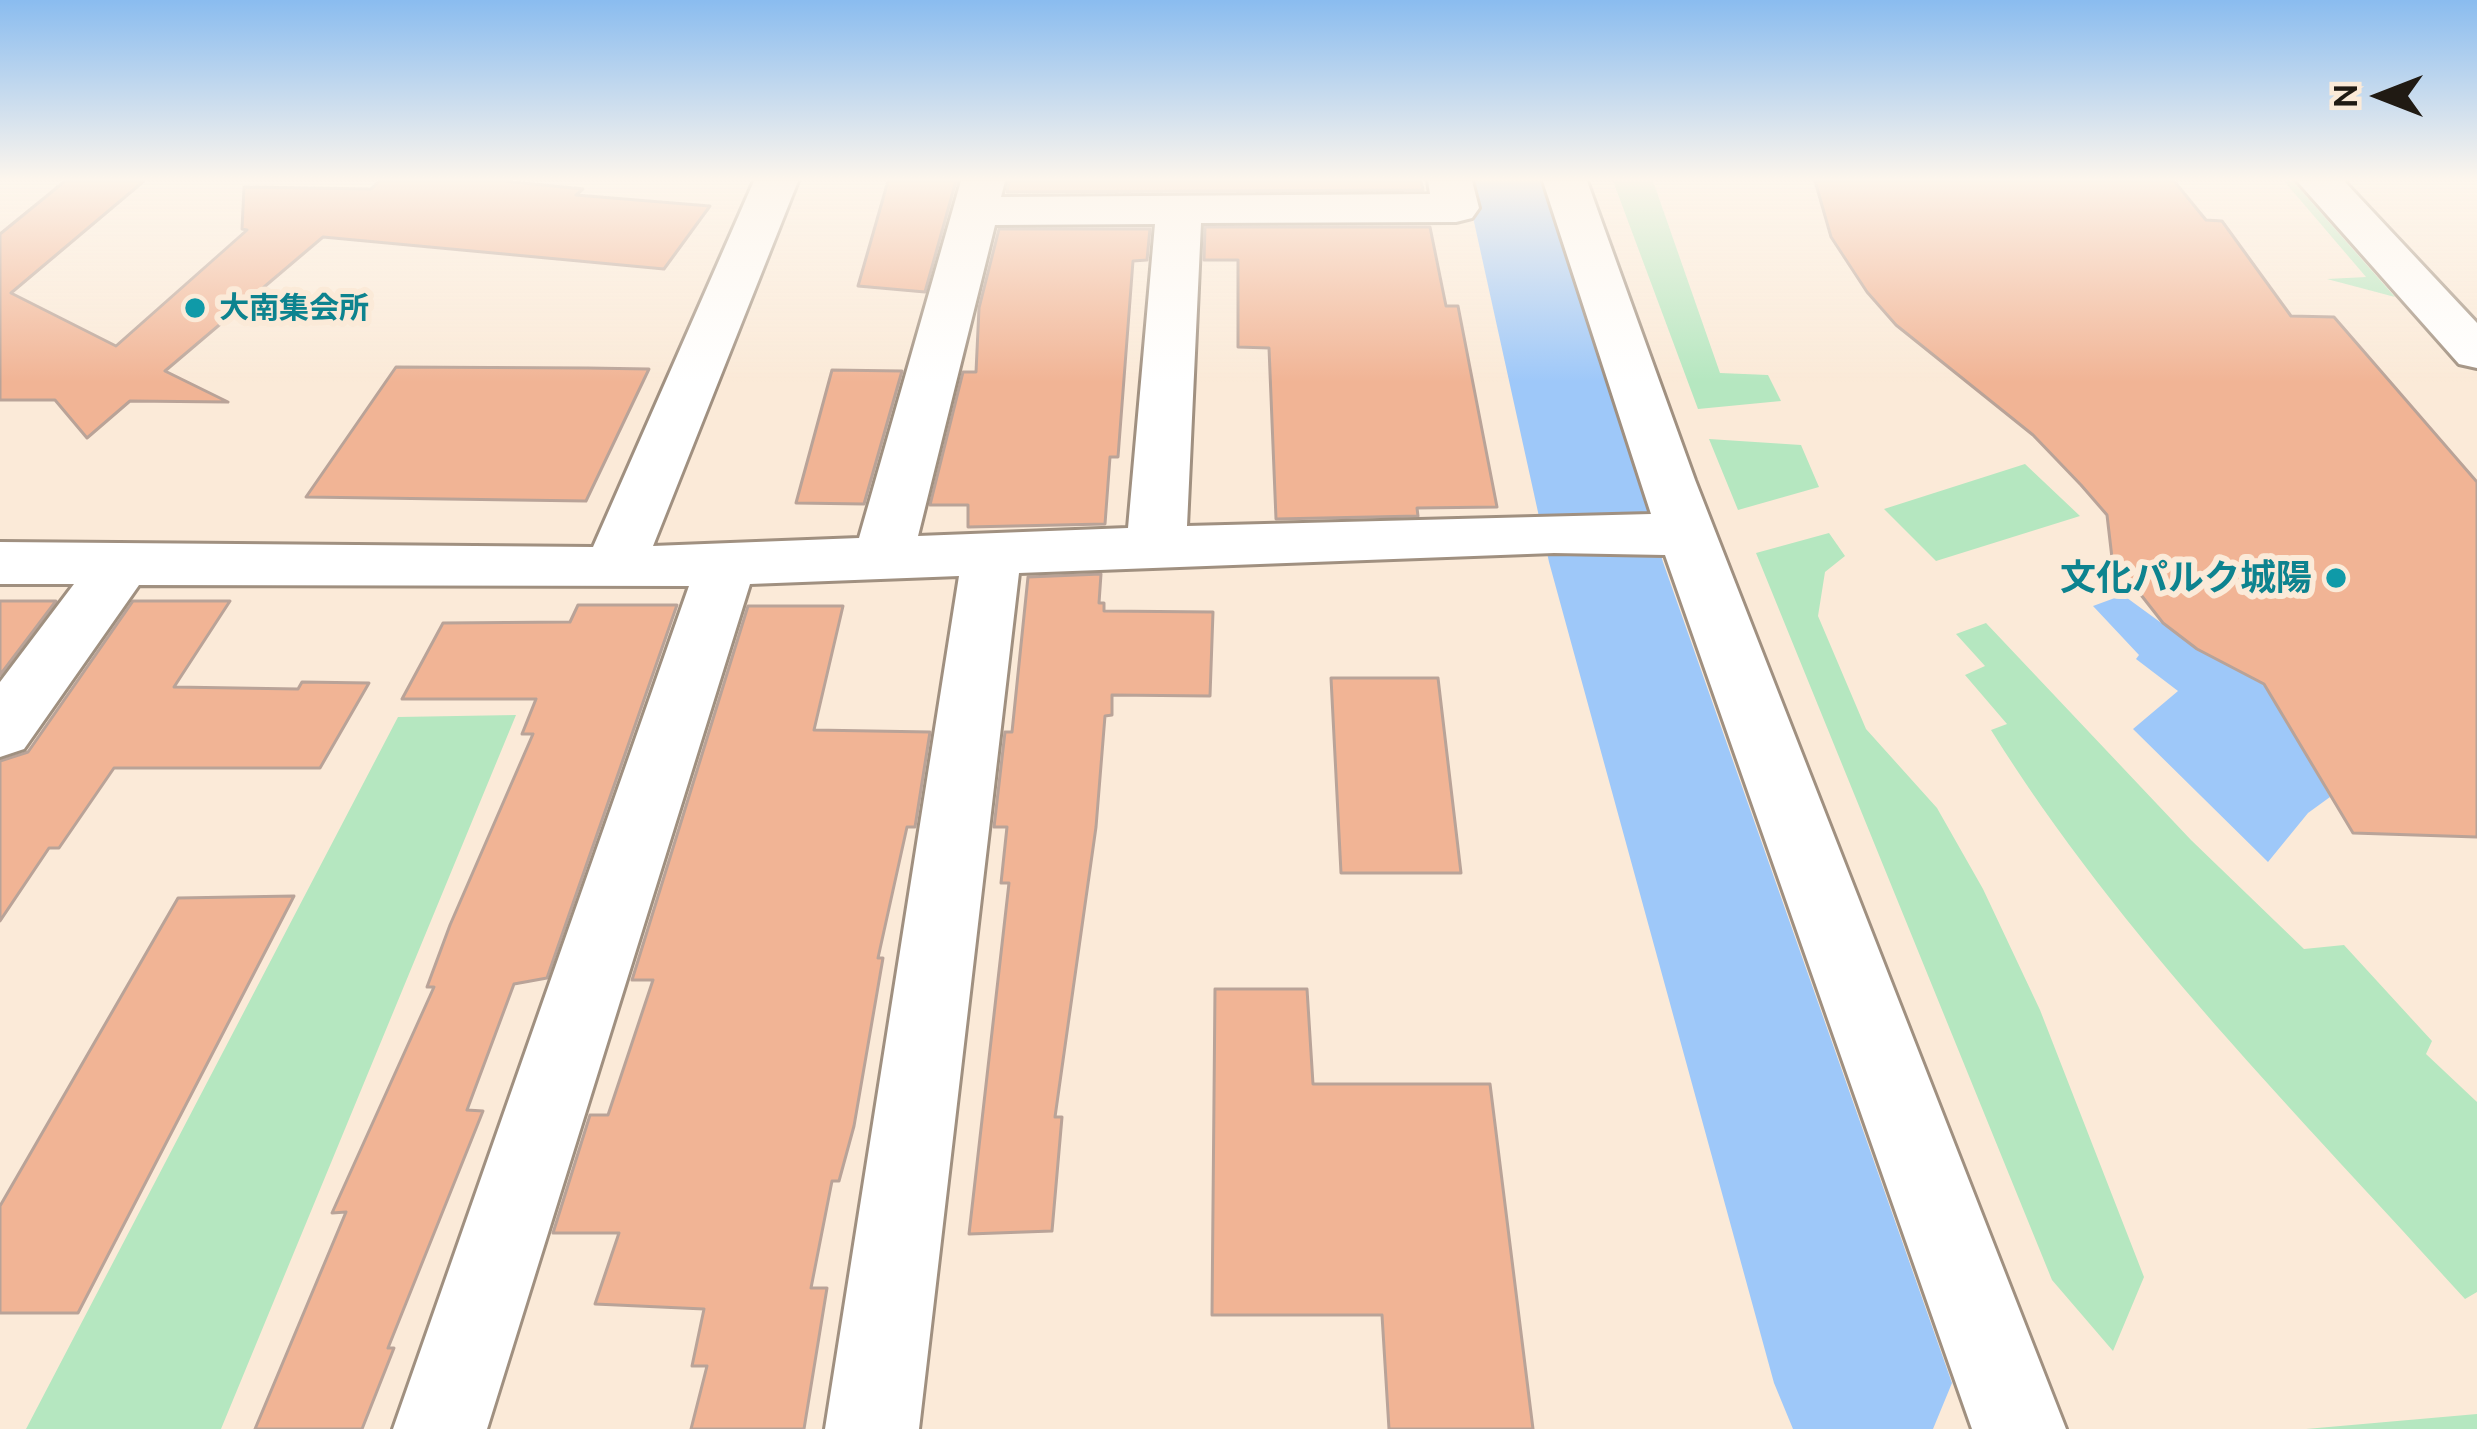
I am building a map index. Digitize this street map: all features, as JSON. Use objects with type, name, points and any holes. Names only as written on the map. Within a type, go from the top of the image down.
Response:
[{"type":"street","points":[[614,568],[748,248]]},
{"type":"street","points":[[883,557],[965,248]]},
{"type":"street","points":[[1156,550],[1176,248]]},
{"type":"street","points":[[1588,248],[1688,535],[2019,1429]]},
{"type":"street","points":[[2380,248],[2477,353]]},
{"type":"street","points":[[0,563],[614,568],[1554,533],[1688,535]]},
{"type":"street","points":[[872,1429],[992,554]]},
{"type":"street","points":[[0,731],[122,565]]},
{"type":"street","points":[[440,1429],[726,565]]},
{"type":"green space","points":[[1638,248],[1676,248],[1720,373],[1768,375],[1781,401],[1698,409]]},
{"type":"green space","points":[[2341,248],[2352,248],[2395,297],[2327,279],[2366,277]]},
{"type":"green space","points":[[1709,439],[1801,445],[1819,487],[1738,510]]},
{"type":"green space","points":[[2025,464],[2080,516],[1936,561],[1884,509]]},
{"type":"green space","points":[[1829,533],[1845,556],[1825,572],[1818,616],[1866,729],[1937,808],[1983,889],[2040,1010],[2144,1277],[2113,1351],[2052,1280],[1756,553]]},
{"type":"green space","points":[[1986,623],[2191,840],[2304,949],[2344,945],[2432,1041],[2426,1054],[2477,1102],[2477,1292],[2465,1299],[2215,1025],[2042,807],[1991,730],[2007,724],[1965,675],[1985,666],[1956,634]]},
{"type":"green space","points":[[516,715],[221,1429],[26,1429],[398,717]]},
{"type":"green space","points":[[2477,1414],[2477,1429],[2306,1429]]},
{"type":"water","points":[[2123,595],[2197,649],[2291,694],[2289,726],[2330,797],[2308,813],[2268,862],[2133,729],[2178,691],[2136,659],[2139,655],[2093,606]]},
{"type":"building","points":[[0,248],[65,248],[11,293],[116,346],[227,248],[310,248],[165,371],[228,402],[130,401],[87,438],[55,400],[0,400]]},
{"type":"building","points":[[437,248],[680,248],[664,269]]},
{"type":"building","points":[[869,248],[937,248],[925,292],[858,286]]},
{"type":"building","points":[[994,248],[1148,248],[1147,260],[1133,261],[1118,457],[1110,457],[1105,524],[968,527],[968,505],[930,505],[963,372],[976,372],[979,308]]},
{"type":"building","points":[[1204,248],[1434,248],[1446,306],[1458,306],[1497,507],[1417,508],[1418,516],[1276,519],[1269,348],[1238,347],[1238,260],[1204,260]]},
{"type":"building","points":[[1838,248],[2241,248],[2291,316],[2334,317],[2477,482],[2477,837],[2353,833],[2264,684],[2197,649],[2163,623],[2112,558],[2107,515],[2081,485],[2033,435],[1896,325]]},
{"type":"building","points":[[396,367],[649,369],[586,501],[306,497]]},
{"type":"building","points":[[832,370],[902,371],[864,504],[796,503]]},
{"type":"building","points":[[1101,574],[1099,603],[1104,603],[1104,611],[1213,612],[1210,696],[1112,695],[1112,715],[1105,716],[1096,827],[1055,1117],[1062,1117],[1052,1231],[969,1234],[1009,883],[1001,883],[1007,827],[994,827],[1005,732],[1012,732],[1028,577]]},
{"type":"building","points":[[0,601],[56,601],[0,675]]},
{"type":"building","points":[[133,601],[230,601],[174,687],[298,689],[302,682],[369,683],[320,768],[114,768],[59,848],[49,848],[0,921],[0,761],[28,752]]},
{"type":"building","points":[[578,605],[677,605],[547,978],[514,984],[467,1110],[483,1111],[388,1348],[394,1348],[362,1429],[255,1429],[346,1212],[332,1213],[434,987],[427,987],[450,925],[533,734],[522,734],[536,699],[402,699],[443,623],[570,622]]},
{"type":"building","points":[[748,606],[843,606],[814,730],[930,732],[915,827],[907,827],[878,958],[883,958],[854,1126],[839,1181],[832,1181],[811,1288],[827,1288],[804,1429],[691,1429],[707,1366],[692,1366],[704,1309],[595,1304],[619,1233],[553,1233],[590,1115],[608,1115],[653,980],[632,980]]},
{"type":"building","points":[[1331,678],[1438,678],[1461,873],[1341,873]]},
{"type":"building","points":[[294,896],[78,1313],[0,1313],[0,1206],[178,898]]},
{"type":"building","points":[[1215,989],[1307,989],[1313,1084],[1490,1084],[1533,1429],[1389,1429],[1382,1315],[1212,1315]]},
{"type":"waterway","points":[[1524,248],[1606,562],[1863,1383]]},
{"type":"place","name":"大南集会所","points":[[195,308]]},
{"type":"place","name":"文化パルク城陽","points":[[2336,578]]}]
